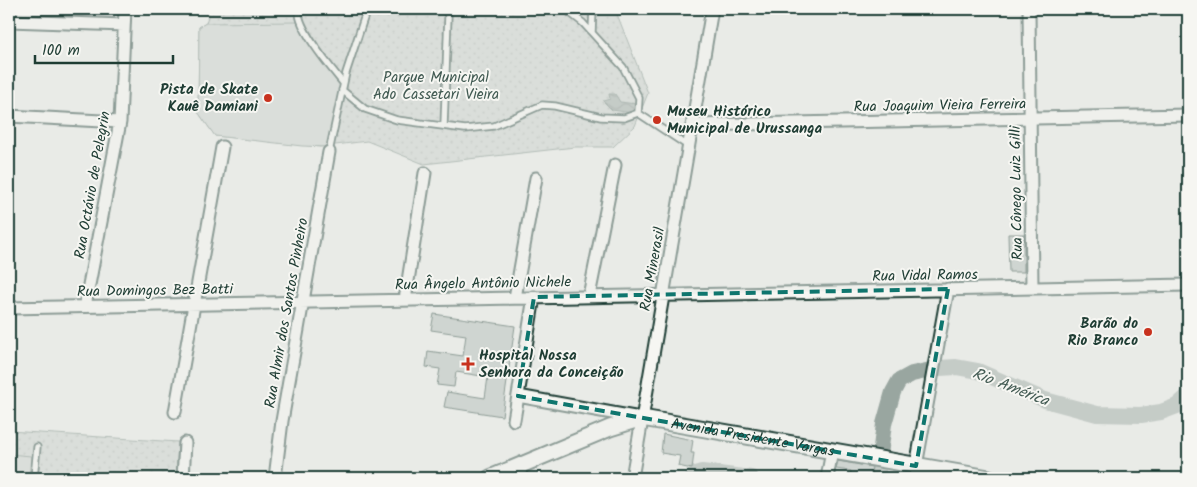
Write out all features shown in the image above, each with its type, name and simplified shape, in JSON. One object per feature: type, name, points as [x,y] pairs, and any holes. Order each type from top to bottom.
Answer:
[{"type":"street","name":"Rua Octávio de Pelegrin","points":[[85,306],[120,122],[125,9]]},
{"type":"street","name":"Rua Minerasil","points":[[632,478],[712,9]]},
{"type":"street","name":"Rua Cônego Luiz Gilli","points":[[1029,9],[1032,288]]},
{"type":"street","points":[[9,21],[124,25]]},
{"type":"street","name":"Rua Joaquim Vieira Ferreira","points":[[692,125],[1188,115]]},
{"type":"street","points":[[9,116],[120,122]]},
{"type":"street","points":[[175,412],[222,147]]},
{"type":"street","name":"Rua Almir dos Santos Pinheiro","points":[[275,478],[282,421],[329,152]]},
{"type":"street","points":[[589,296],[615,165]]},
{"type":"street","points":[[405,300],[425,173]]},
{"type":"street","points":[[515,298],[536,178]]},
{"type":"street","name":"Rua Vidal Ramos","points":[[663,295],[1188,285]]},
{"type":"street","points":[[917,472],[948,289]]},
{"type":"street","name":"Rua Ângelo Antônio Nichele","points":[[303,302],[663,295]]},
{"type":"street","points":[[514,420],[534,297]]},
{"type":"street","name":"Rua Domingos Bez Batti","points":[[9,308],[303,302]]},
{"type":"street","name":"Avenida Presidente Vargas","points":[[518,396],[877,459],[917,472],[988,478]]},
{"type":"street","points":[[490,478],[521,472],[610,428],[642,418]]},
{"type":"street","points":[[183,478],[185,443]]},
{"type":"street","points":[[827,478],[832,451]]},
{"type":"lane","points":[[299,9],[298,16],[302,24],[323,58],[344,83]]},
{"type":"lane","points":[[329,152],[342,90],[366,9]]},
{"type":"lane","points":[[444,125],[448,16],[445,9]]},
{"type":"lane","points":[[565,9],[592,32],[623,67],[639,98],[638,113]]},
{"type":"lane","points":[[592,32],[593,9]]},
{"type":"lane","points":[[342,90],[365,109],[384,116],[397,120],[465,129],[494,126],[542,105],[555,106],[601,117],[624,118],[638,113]]},
{"type":"lane","points":[[638,113],[688,146]]},
{"type":"lane","points":[[34,478],[37,447]]},
{"type":"highlighted area","points":[[948,289],[916,466],[518,396],[534,297]]},
{"type":"green space","name":"Parque Municipal Ado Cassetari Vieira","points":[[210,9],[615,9],[648,93],[635,126],[613,147],[575,147],[424,164],[367,141],[320,147],[215,136],[198,112],[199,27],[206,23]]},
{"type":"green space","name":"Pista de Skate Kauê Damiani","points":[[297,22],[340,84],[328,147],[302,146],[215,136],[198,112],[199,27],[206,23]]},
{"type":"green space","points":[[9,431],[178,442],[176,478],[9,478]]},
{"type":"green space","points":[[9,454],[31,456],[29,478],[9,478]]},
{"type":"water","points":[[609,94],[615,94],[620,102],[636,104],[632,113],[612,110],[603,101],[610,99]]},
{"type":"building","points":[[1008,234],[1024,234],[1024,272],[1009,272]]},
{"type":"building","name":"Hospital Nossa Senhora da Conceição","points":[[434,314],[515,326],[502,416],[444,407],[447,392],[485,398],[488,377],[456,372],[454,387],[437,385],[440,369],[426,367],[428,351],[463,356],[466,335],[431,330]]},
{"type":"building","points":[[663,434],[693,440],[691,453],[694,453],[692,469],[678,466],[680,456],[661,453]]},
{"type":"building","points":[[838,461],[872,467],[870,478],[850,478],[851,471],[836,469]]},
{"type":"waterway","name":"Rio América","points":[[877,478],[884,424],[893,392],[899,381],[912,374],[940,368],[956,367],[978,371],[1045,400],[1097,414],[1141,415],[1161,412],[1177,406],[1188,396]]},
{"type":"waterway","name":"Rio América","points":[[693,478],[695,474],[702,472],[751,478]]},
{"type":"place","name":"Pista de Skate Kauê Damiani","points":[[268,98]]},
{"type":"place","name":"Museu Histórico Municipal de Urussanga","points":[[657,120]]},
{"type":"place","name":"Barão do Rio Branco","points":[[1148,332]]},
{"type":"place","name":"Hospital Nossa Senhora da Conceição","points":[[468,364]]}]
